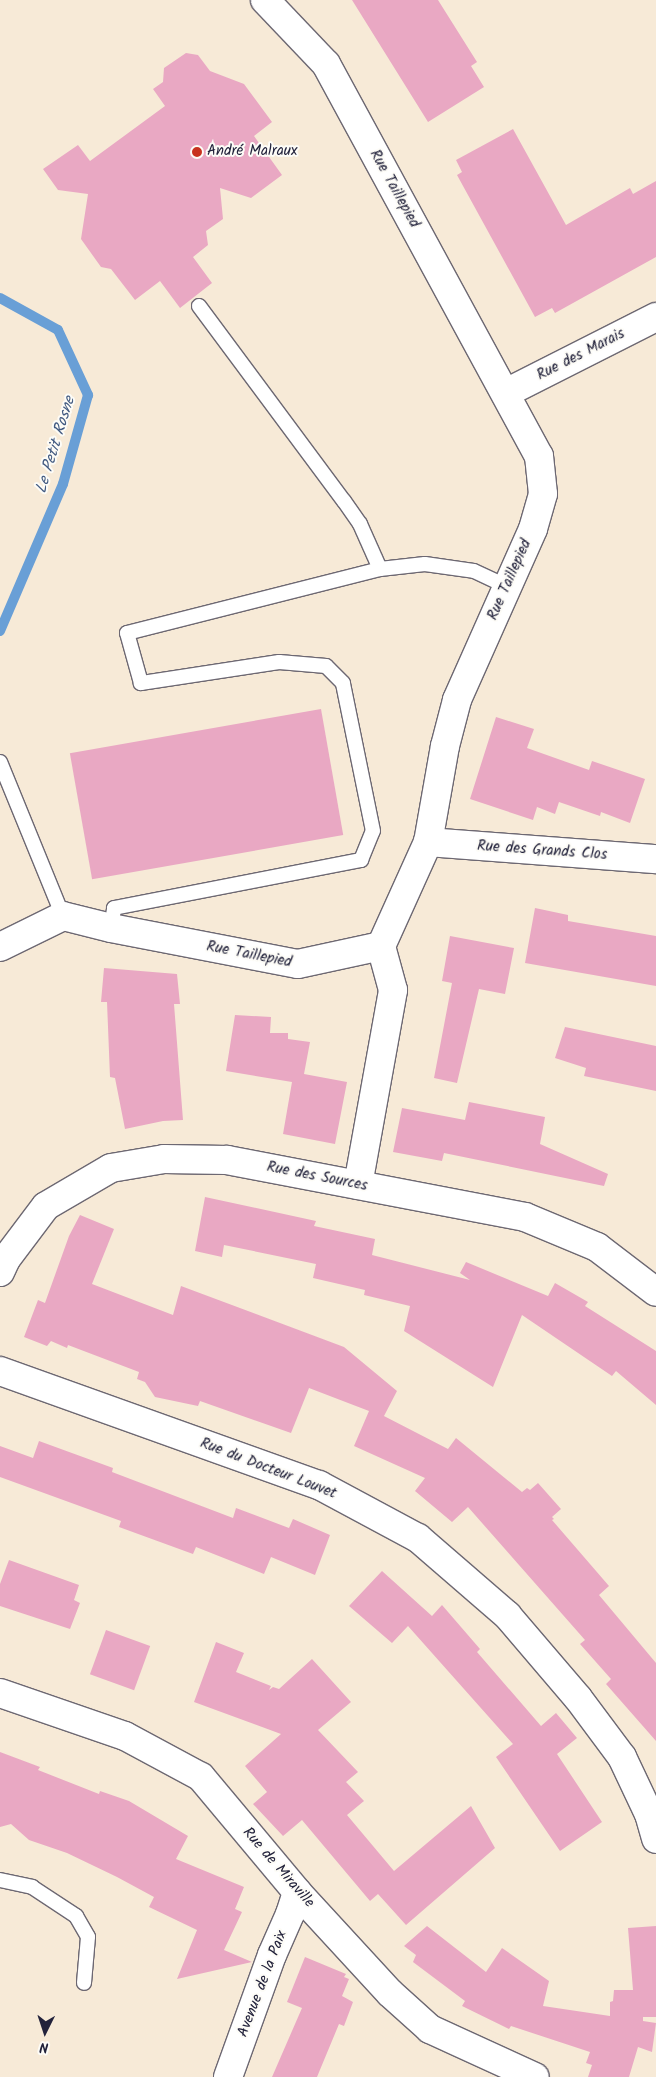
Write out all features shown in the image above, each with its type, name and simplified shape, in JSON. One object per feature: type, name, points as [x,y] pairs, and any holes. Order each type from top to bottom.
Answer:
[{"type":"street","name":"Rue Taillepied","points":[[63,916],[111,928],[298,964],[381,946],[428,842],[445,746],[457,700],[533,529],[543,494],[539,456],[326,64],[265,0]]},
{"type":"street","name":"Rue des Marais","points":[[506,393],[656,317]]},
{"type":"street","name":"Rue des Grands Clos","points":[[428,842],[656,859]]},
{"type":"street","points":[[0,948],[63,916]]},
{"type":"street","points":[[358,1184],[393,990],[381,946]]},
{"type":"street","name":"Rue des Sources","points":[[0,1272],[6,1259],[46,1206],[111,1168],[164,1159],[227,1160],[525,1217],[597,1247],[656,1292]]},
{"type":"street","name":"Rue du Docteur Louvet","points":[[0,1371],[318,1485],[418,1538],[507,1615],[578,1698],[622,1757],[649,1814],[656,1839]]},
{"type":"street","name":"Rue de Miraville","points":[[0,1694],[125,1736],[201,1777],[297,1892],[390,1993],[430,2029],[536,2077]]},
{"type":"street","name":"Avenue de la Paix","points":[[228,2077],[297,1892]]},
{"type":"lane","points":[[199,306],[360,524],[380,569]]},
{"type":"lane","points":[[111,928],[114,908],[362,860],[374,831],[343,682],[326,666],[279,662],[141,683],[127,633],[380,569],[425,564],[474,570],[508,587]]},
{"type":"lane","points":[[0,762],[63,916]]},
{"type":"lane","points":[[0,1880],[32,1887],[76,1916],[88,1937],[84,1983]]},
{"type":"building","points":[[352,0],[438,0],[477,62],[471,66],[484,87],[428,122]]},
{"type":"building","points":[[186,53],[198,55],[210,71],[244,84],[272,122],[254,136],[282,175],[251,198],[220,188],[223,219],[206,231],[208,245],[193,257],[212,283],[180,308],[160,281],[135,300],[111,269],[101,267],[81,239],[88,194],[58,190],[43,169],[78,145],[90,161],[165,106],[153,89],[163,82],[164,68]]},
{"type":"building","points":[[513,129],[566,225],[630,188],[633,194],[656,181],[656,257],[555,313],[552,308],[535,317],[457,175],[462,172],[456,160]]},
{"type":"building","points":[[321,709],[343,835],[92,879],[70,753]]},
{"type":"building","points":[[496,717],[534,729],[527,748],[589,770],[592,761],[645,779],[630,823],[601,812],[600,816],[559,802],[555,814],[537,807],[533,820],[470,799]]},
{"type":"building","points":[[535,908],[568,915],[568,921],[656,936],[656,986],[525,963]]},
{"type":"building","points":[[450,936],[514,948],[505,994],[479,989],[457,1083],[434,1078],[452,983],[442,981]]},
{"type":"building","points":[[104,968],[177,974],[180,1004],[174,1004],[183,1120],[163,1121],[125,1129],[115,1078],[110,1077],[107,1002],[101,1002]]},
{"type":"building","points":[[235,1015],[271,1017],[270,1033],[288,1033],[288,1039],[310,1042],[304,1074],[347,1082],[335,1144],[283,1134],[292,1082],[226,1071]]},
{"type":"building","points":[[565,1027],[656,1046],[656,1091],[584,1076],[586,1068],[555,1058]]},
{"type":"building","points":[[469,1102],[545,1117],[540,1144],[608,1174],[604,1186],[444,1153],[442,1161],[393,1152],[402,1108],[465,1120]]},
{"type":"building","points":[[205,1197],[316,1221],[314,1226],[375,1239],[372,1255],[470,1280],[460,1273],[466,1262],[548,1296],[555,1283],[588,1302],[585,1306],[656,1351],[656,1405],[616,1371],[612,1376],[522,1315],[493,1387],[404,1331],[410,1306],[364,1295],[365,1290],[313,1278],[316,1264],[224,1245],[222,1257],[195,1251]]},
{"type":"building","points":[[80,1215],[114,1229],[92,1284],[173,1315],[181,1286],[344,1347],[397,1391],[384,1416],[382,1415],[448,1449],[456,1438],[522,1492],[527,1488],[530,1490],[538,1483],[561,1509],[552,1517],[554,1519],[552,1520],[609,1586],[599,1595],[656,1663],[656,1741],[606,1684],[611,1679],[580,1644],[585,1640],[468,1507],[452,1522],[415,1491],[425,1478],[354,1446],[369,1411],[309,1388],[291,1433],[200,1401],[198,1406],[155,1397],[145,1382],[137,1379],[139,1372],[68,1345],[67,1348],[51,1341],[47,1346],[24,1337],[38,1300],[45,1303],[69,1236]]},
{"type":"building","points":[[39,1441],[113,1468],[112,1472],[233,1518],[236,1508],[289,1528],[293,1519],[330,1535],[315,1575],[271,1557],[264,1574],[196,1547],[193,1554],[119,1527],[121,1521],[0,1477],[0,1446],[33,1458]]},
{"type":"building","points":[[9,1560],[79,1585],[74,1600],[80,1603],[70,1629],[0,1606],[0,1584]]},
{"type":"building","points":[[382,1571],[432,1616],[442,1605],[480,1649],[477,1652],[541,1726],[556,1713],[577,1738],[557,1754],[602,1822],[560,1851],[496,1757],[513,1744],[408,1626],[392,1643],[349,1606]]},
{"type":"building","points":[[106,1630],[150,1646],[134,1690],[90,1674]]},
{"type":"building","points":[[216,1642],[244,1653],[236,1672],[271,1686],[269,1690],[273,1687],[279,1689],[312,1659],[351,1702],[318,1730],[358,1772],[346,1782],[364,1801],[347,1815],[394,1871],[471,1806],[495,1848],[406,1925],[378,1894],[370,1901],[302,1820],[283,1836],[253,1804],[267,1792],[245,1766],[281,1734],[194,1702]]},
{"type":"building","points":[[0,1752],[40,1767],[38,1770],[99,1794],[100,1791],[129,1801],[188,1836],[176,1859],[244,1887],[235,1909],[242,1912],[224,1950],[252,1962],[177,1979],[197,1930],[149,1907],[154,1897],[117,1877],[67,1853],[29,1840],[11,1824],[0,1827]]},
{"type":"building","points":[[427,1926],[486,1972],[502,1948],[549,1981],[543,2006],[610,2016],[610,2002],[613,2001],[614,1990],[633,1990],[628,1928],[656,1926],[656,2017],[643,2017],[643,2021],[656,2023],[652,2052],[638,2047],[629,2077],[588,2077],[592,2065],[586,2063],[590,2052],[511,2026],[509,2029],[462,2006],[465,2001],[413,1962],[416,1955],[404,1946]]},
{"type":"building","points":[[305,1957],[346,1974],[344,1977],[349,1979],[342,1996],[353,2002],[344,2026],[339,2024],[317,2077],[272,2077],[302,2008],[287,2002]]},
{"type":"waterway","name":"Le Petit Rosne","points":[[0,298],[58,330],[88,395],[63,484],[0,631]]},
{"type":"place","name":"André Malraux","points":[[197,152]]}]
